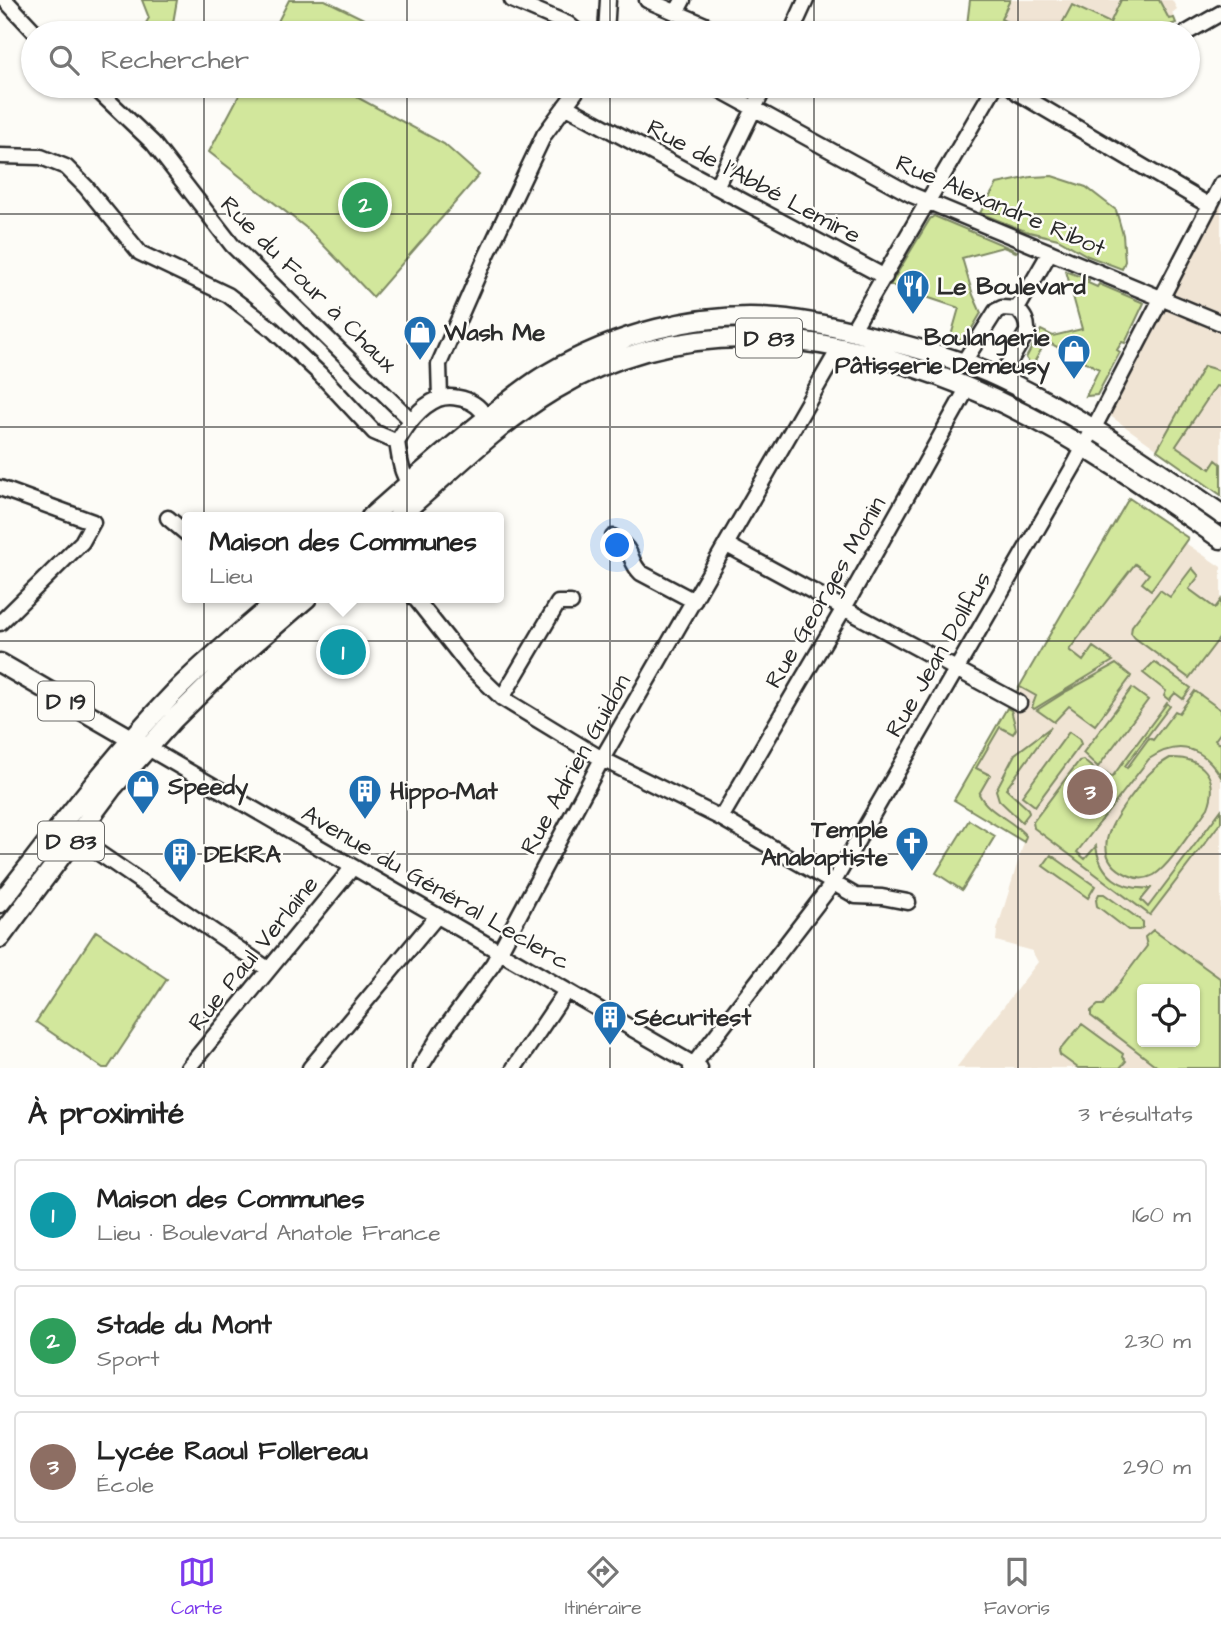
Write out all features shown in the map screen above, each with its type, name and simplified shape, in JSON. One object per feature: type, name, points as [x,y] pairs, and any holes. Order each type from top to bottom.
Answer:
[{"type":"main road","name":"D 83","points":[[376,512],[486,418],[546,374],[598,348],[664,327],[711,319],[776,318],[852,331],[963,363],[1000,378],[1094,429],[1221,514]]},
{"type":"main road","name":"D 83","points":[[404,512],[526,408],[555,389],[638,353],[711,338],[743,337],[808,341],[840,347],[905,366],[967,389],[1045,426],[1083,448],[1221,539]]},
{"type":"main road","name":"D 83","points":[[0,904],[88,789],[132,739],[268,603]]},
{"type":"main road","name":"D 83","points":[[0,938],[112,788],[226,668],[301,603]]},
{"type":"main road","name":"D 19","points":[[0,663],[148,748]]},
{"type":"street","points":[[5,0],[25,21]]},
{"type":"street","points":[[512,0],[561,21]]},
{"type":"street","points":[[607,21],[608,0]]},
{"type":"street","points":[[647,0],[680,7],[699,21]]},
{"type":"street","points":[[796,21],[806,0]]},
{"type":"street","points":[[1200,25],[1221,13]]},
{"type":"street","name":"Rue du Four à Chaux","points":[[106,98],[153,143],[232,245],[411,420]]},
{"type":"street","points":[[440,398],[439,364],[544,135],[571,98]]},
{"type":"street","name":"Rue Alexandre Ribot","points":[[735,98],[927,202],[1221,323]]},
{"type":"street","points":[[716,187],[759,98]]},
{"type":"street","points":[[852,331],[988,98]]},
{"type":"street","points":[[1026,98],[1210,206]]},
{"type":"street","name":"Rue de l'Abbé Lemire","points":[[565,106],[885,276]]},
{"type":"street","points":[[0,156],[41,157],[66,167],[86,187],[140,253],[228,295],[272,329],[320,374],[373,432],[397,442]]},
{"type":"street","name":"Rue Jean Dollfus","points":[[695,1067],[833,883],[1094,429],[1221,184]]},
{"type":"street","points":[[1017,309],[1051,252]]},
{"type":"street","points":[[963,363],[996,311],[1002,308],[1017,309],[1024,316],[1027,332],[1000,378]]},
{"type":"street","name":"Rue Adrien Guidon","points":[[420,1068],[441,1034],[493,964],[602,759],[840,347]]},
{"type":"street","name":"Rue Georges Monin","points":[[720,818],[844,608],[967,389]]},
{"type":"street","points":[[423,495],[408,484],[401,466],[397,442],[411,420],[425,407],[440,398],[461,398],[479,406],[487,425],[467,458]]},
{"type":"street","points":[[0,488],[93,522],[82,542],[0,623]]},
{"type":"street","points":[[168,518],[182,530]]},
{"type":"street","points":[[613,537],[631,552],[636,569],[641,573],[694,601]]},
{"type":"street","points":[[727,545],[1018,704]]},
{"type":"street","points":[[419,603],[468,665],[502,698],[602,759],[720,818],[856,896],[908,902]]},
{"type":"street","points":[[502,698],[558,603],[572,603]]},
{"type":"street","name":"Avenue du Général Leclerc","points":[[148,748],[695,1067]]},
{"type":"street","points":[[74,836],[268,969]]},
{"type":"street","name":"Rue Paul Verlaine","points":[[188,1068],[353,867]]},
{"type":"street","points":[[310,1068],[437,916]]},
{"type":"street","points":[[514,1068],[566,991]]},
{"type":"shaded area","points":[[970,0],[1172,0],[1177,9],[1172,13],[1175,21],[967,21]]},
{"type":"shaded area","points":[[1221,189],[1221,495],[1109,415]]},
{"type":"shaded area","points":[[1126,503],[1221,567],[1221,1068],[956,1068],[1038,962],[1032,951],[996,941],[1024,842],[954,800],[1009,703],[1016,707],[1023,697],[1017,691]]},
{"type":"green space","points":[[142,0],[177,0],[173,21],[147,21],[149,18]]},
{"type":"green space","points":[[289,0],[325,0],[368,21],[278,21]]},
{"type":"green space","points":[[970,0],[1010,0],[1001,19],[1005,21],[967,21]]},
{"type":"green space","points":[[1121,0],[1159,0],[1169,19],[1174,18],[1175,21],[1111,21]]},
{"type":"green space","points":[[1072,5],[1106,21],[1063,21]]},
{"type":"green space","points":[[238,98],[359,98],[444,144],[479,175],[373,297],[309,230],[209,152]]},
{"type":"green space","points":[[1052,176],[1086,187],[1116,210],[1123,235],[1125,261],[1122,269],[1088,256],[1058,239],[1025,231],[980,213],[997,184]]},
{"type":"green space","points":[[934,216],[1017,251],[1003,247],[962,258],[981,313],[964,342],[951,336],[959,308],[890,285]]},
{"type":"green space","points":[[1066,271],[1089,280],[1088,283],[1097,287],[1099,284],[1144,303],[1125,343],[1122,342],[1117,350],[1120,352],[1097,395],[1086,396],[1099,369],[1046,341],[1032,366],[1026,358],[1041,330],[1053,336],[1082,329]]},
{"type":"green space","points":[[1204,366],[1221,371],[1221,387],[1216,386],[1176,446],[1210,469],[1216,460],[1221,464],[1221,495],[1157,450]]},
{"type":"green space","points":[[1129,498],[1188,538],[1151,590],[1142,583],[1149,574],[1135,564],[1069,650],[1083,661],[1093,647],[1113,661],[1034,709],[1032,707],[1036,696],[1020,687],[1017,691]]},
{"type":"green space","points":[[1192,568],[1199,576],[1189,589],[1215,608],[1221,600],[1221,636],[1189,678],[1131,633],[1132,626],[1160,590],[1170,597]]},
{"type":"green space","points":[[1154,662],[1191,688],[1183,699],[1175,693],[1169,700],[1164,696],[1166,691],[1143,673]]},
{"type":"green space","points":[[1116,664],[1131,676],[1095,725],[1069,706],[1054,722],[1037,710],[1067,691]]},
{"type":"green space","points":[[1132,688],[1148,700],[1098,767],[1083,753]]},
{"type":"green space","points":[[1195,691],[1221,710],[1221,732],[1215,740],[1221,745],[1221,777],[1215,767],[1199,753],[1181,748],[1160,753],[1149,759],[1077,852],[1085,859],[1096,846],[1102,865],[1114,879],[1130,887],[1151,888],[1141,900],[1148,907],[1221,810],[1221,822],[1150,915],[1034,828],[1033,822],[1079,761],[1083,760],[1101,775],[1103,772],[1112,777],[1167,703],[1170,706],[1125,766],[1127,768],[1149,738],[1153,740],[1175,711],[1179,713]]},
{"type":"green space","points":[[1007,708],[1011,710],[1016,729],[1013,734],[1000,727],[976,768],[990,775],[979,794],[989,807],[1026,836],[1024,842],[954,800]]},
{"type":"green space","points":[[1051,727],[1006,789],[1028,809],[1029,813],[1022,822],[999,800],[996,790],[1015,754]]},
{"type":"green space","points":[[1069,732],[1079,739],[1081,744],[1035,806],[1022,796]]},
{"type":"green space","points":[[1170,758],[1191,761],[1206,771],[1212,787],[1208,808],[1160,870],[1147,878],[1134,877],[1116,868],[1109,859],[1106,849],[1110,829],[1138,787],[1152,771]]},
{"type":"green space","points":[[969,820],[995,836],[962,890],[936,873]]},
{"type":"green space","points":[[1051,855],[1095,886],[1088,898],[1043,866]]},
{"type":"green space","points":[[1099,894],[1104,894],[1143,922],[1143,927],[1139,930],[1128,930],[1097,906]]},
{"type":"green space","points":[[1153,930],[1221,979],[1221,1068],[1159,1068],[1091,1016],[1091,1011],[1098,1005],[1103,1005],[1147,946],[1145,937]]},
{"type":"green space","points":[[96,931],[167,979],[108,1068],[103,1068],[36,1022]]},
{"type":"green space","points":[[1082,1024],[1123,1054],[1122,1057],[1126,1061],[1120,1068],[1078,1068],[1060,1055],[1059,1051]]},
{"type":"place","name":"Stade du Mont","points":[[365,205]]},
{"type":"place","name":"Le Boulevard","points":[[913,316]]},
{"type":"place","name":"Wash Me","points":[[420,362]]},
{"type":"place","name":"Boulangerie Pâtisserie Demeusy","points":[[1074,381]]},
{"type":"place","name":"Maison des Communes","points":[[343,652]]},
{"type":"place","name":"Lycée Raoul Follereau","points":[[1090,792]]},
{"type":"place","name":"Speedy","points":[[143,816]]},
{"type":"place","name":"Hippo-Mat","points":[[365,821]]},
{"type":"place","name":"Temple Anabaptiste","points":[[912,873]]},
{"type":"place","name":"DEKRA","points":[[180,884]]},
{"type":"place","name":"Sécuritest","points":[[610,1047]]}]
